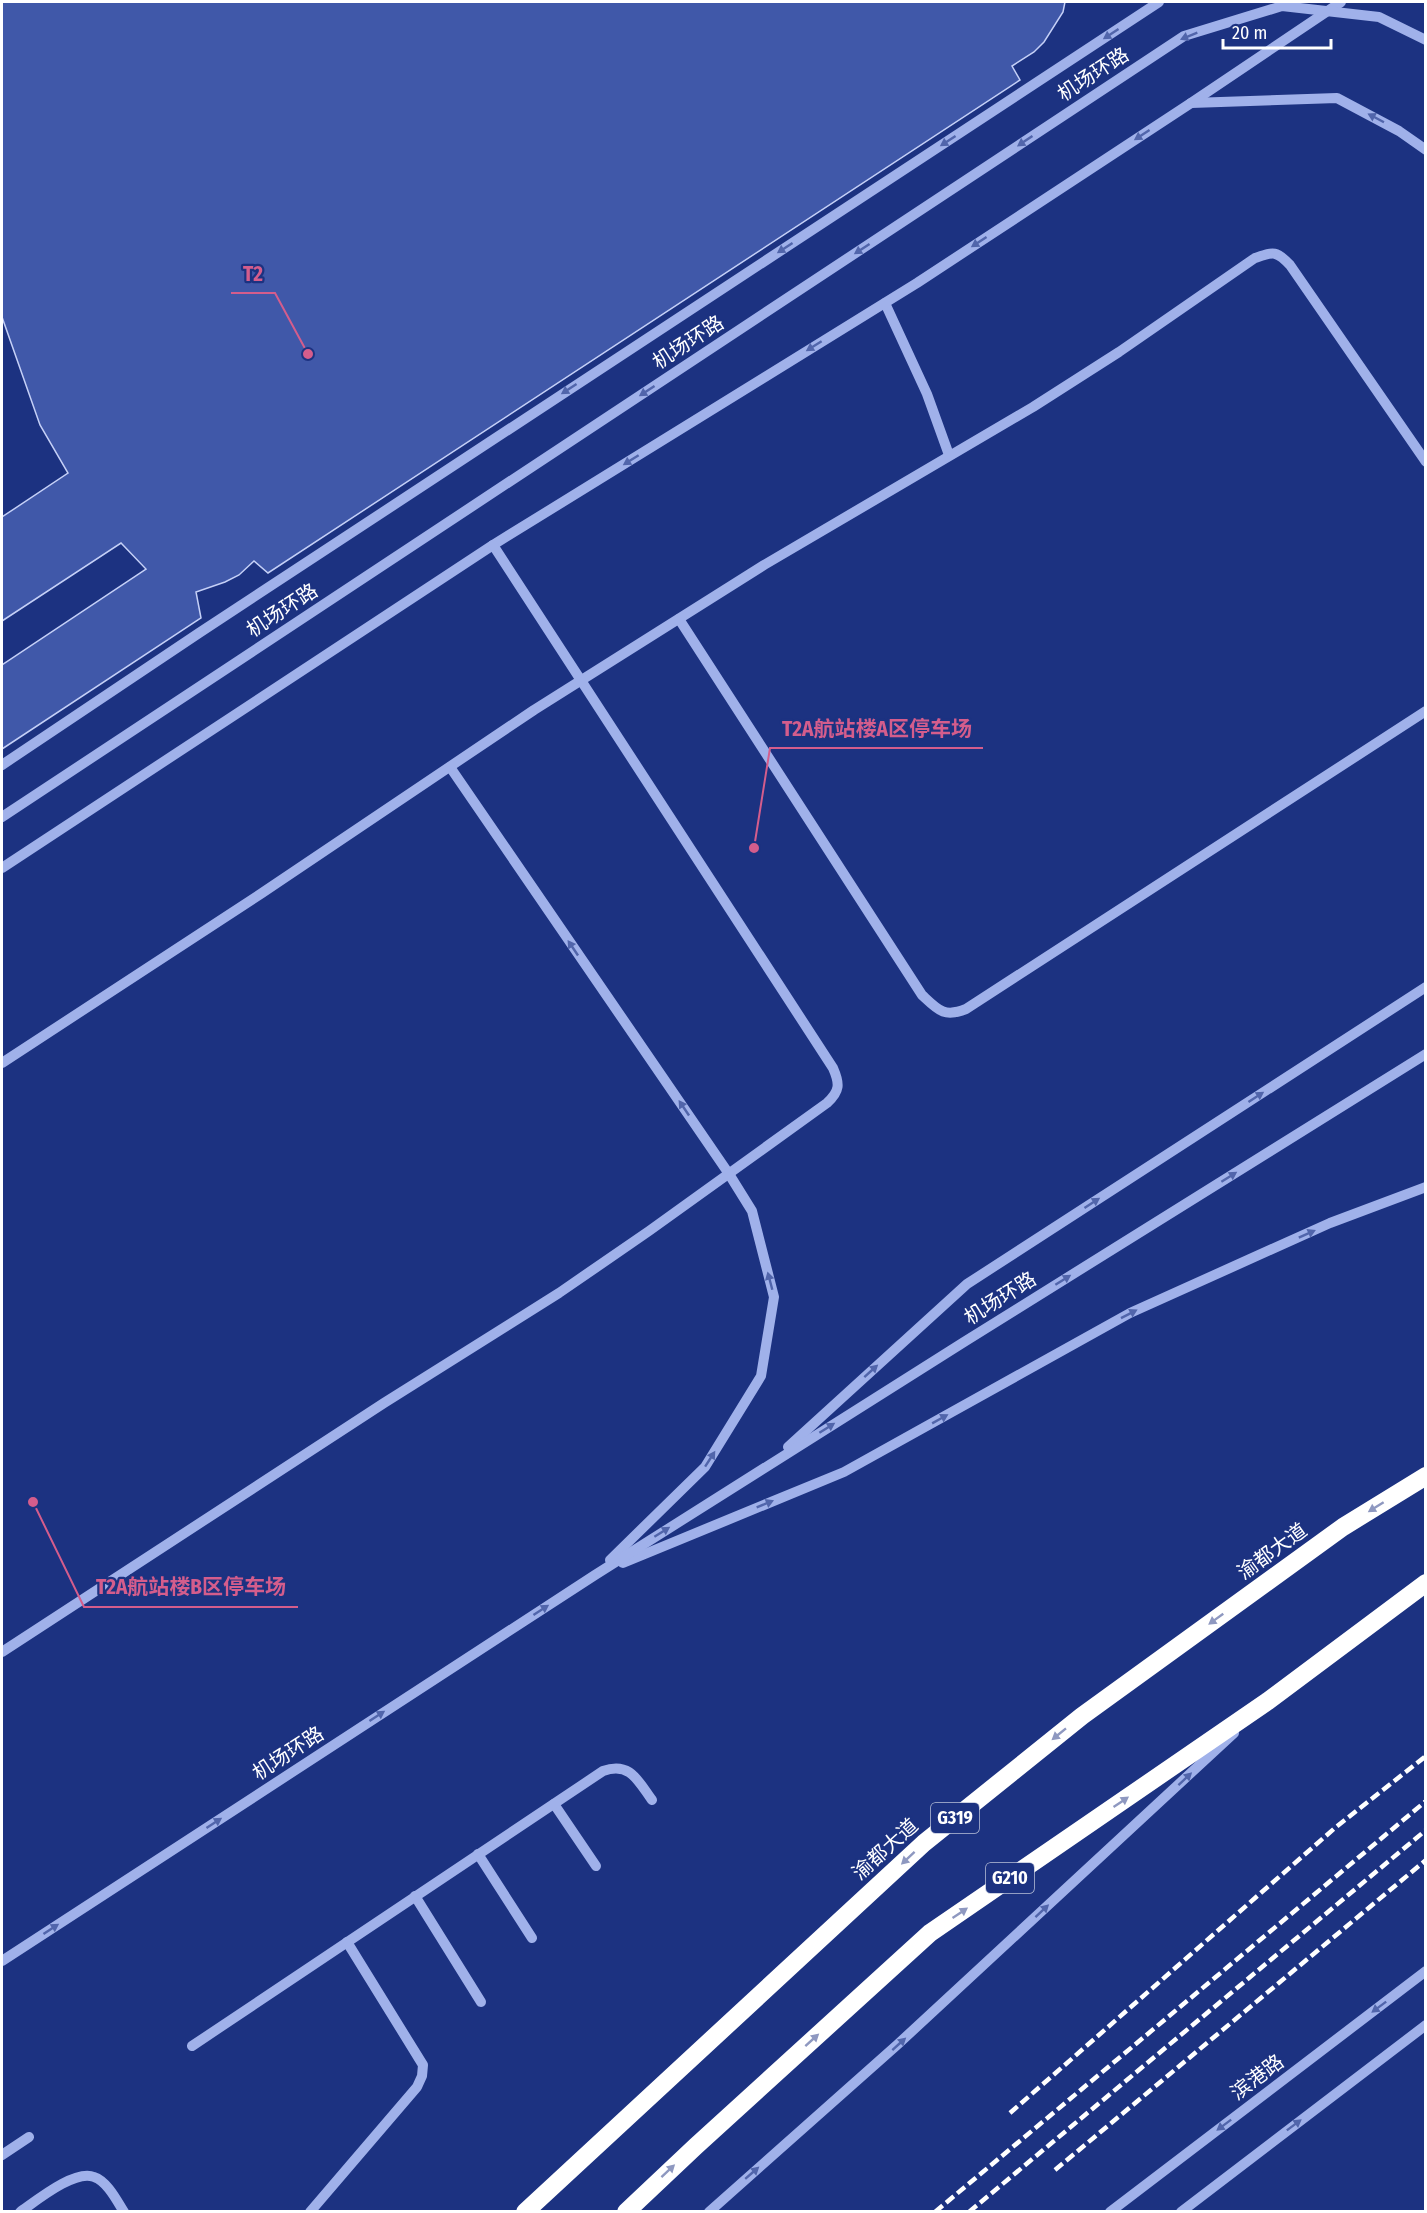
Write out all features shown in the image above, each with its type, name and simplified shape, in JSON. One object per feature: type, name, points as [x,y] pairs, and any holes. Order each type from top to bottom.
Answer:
[{"type":"highway","name":"渝都大道","points":[[525,2211],[924,1843],[1082,1716],[1343,1527],[1425,1476]]},
{"type":"highway","name":"G210","points":[[626,2211],[930,1933],[1268,1701],[1425,1583]]},
{"type":"street","name":"机场环路","points":[[2,765],[199,633],[1160,2]]},
{"type":"street","points":[[2,868],[493,545],[885,303],[1191,104],[1341,2]]},
{"type":"street","name":"机场环路","points":[[2,817],[1184,36],[1281,6],[1379,17],[1425,40]]},
{"type":"street","points":[[1191,104],[1337,98],[1399,130],[1425,150]]},
{"type":"street","points":[[2,1063],[582,681],[764,565],[1033,407],[1119,352],[1255,258],[1272,253],[1281,255],[1299,276],[1425,462]]},
{"type":"street","points":[[885,303],[927,394],[949,455]]},
{"type":"street","points":[[2,1652],[559,1293],[729,1174],[827,1103],[837,1093],[839,1083],[833,1068],[493,545]]},
{"type":"street","points":[[680,619],[922,995],[944,1013],[954,1014],[966,1009],[1425,711]]},
{"type":"street","points":[[450,767],[752,1211],[774,1297],[761,1376],[705,1467],[595,1575]]},
{"type":"street","points":[[765,1467],[967,1284],[1425,987]]},
{"type":"street","name":"机场环路","points":[[2,1961],[595,1575],[1425,1054]]},
{"type":"street","name":"机场环路","points":[[595,1575],[844,1472],[1130,1313],[1330,1223],[1425,1187]]},
{"type":"street","points":[[709,2211],[897,2045],[1268,1701]]},
{"type":"street","points":[[192,2046],[603,1771],[613,1767],[624,1768],[632,1773],[652,1800]]},
{"type":"street","points":[[554,1804],[596,1866]]},
{"type":"street","points":[[478,1854],[532,1938]]},
{"type":"street","points":[[415,1896],[481,2002]]},
{"type":"street","points":[[310,2211],[417,2087],[422,2076],[423,2065],[347,1942]]},
{"type":"street","name":"滨港路","points":[[1110,2211],[1425,1971]]},
{"type":"street","points":[[1181,2211],[1425,2025]]},
{"type":"street","points":[[2,2155],[28,2137]]},
{"type":"street","points":[[20,2211],[77,2176],[94,2176],[106,2187],[124,2211]]},
{"type":"building","points":[[2,2],[1065,2],[1063,12],[1044,42],[1034,52],[1012,66],[1020,80],[268,573],[254,561],[239,575],[196,592],[201,618],[2,749],[2,665],[146,569],[121,543],[2,621],[2,517],[68,473],[40,425],[2,317]]},
{"type":"railway","points":[[1010,2113],[1336,1827],[1426,1756]]},
{"type":"railway","points":[[935,2212],[1426,1801]]},
{"type":"railway","points":[[969,2212],[1426,1830]]},
{"type":"railway","points":[[1055,2170],[1426,1860]]},
{"type":"place","name":"T2","points":[[308,354]]},
{"type":"place","name":"T2A航站楼A区停车场","points":[[754,848]]},
{"type":"place","name":"T2A航站楼B区停车场","points":[[33,1502]]}]
